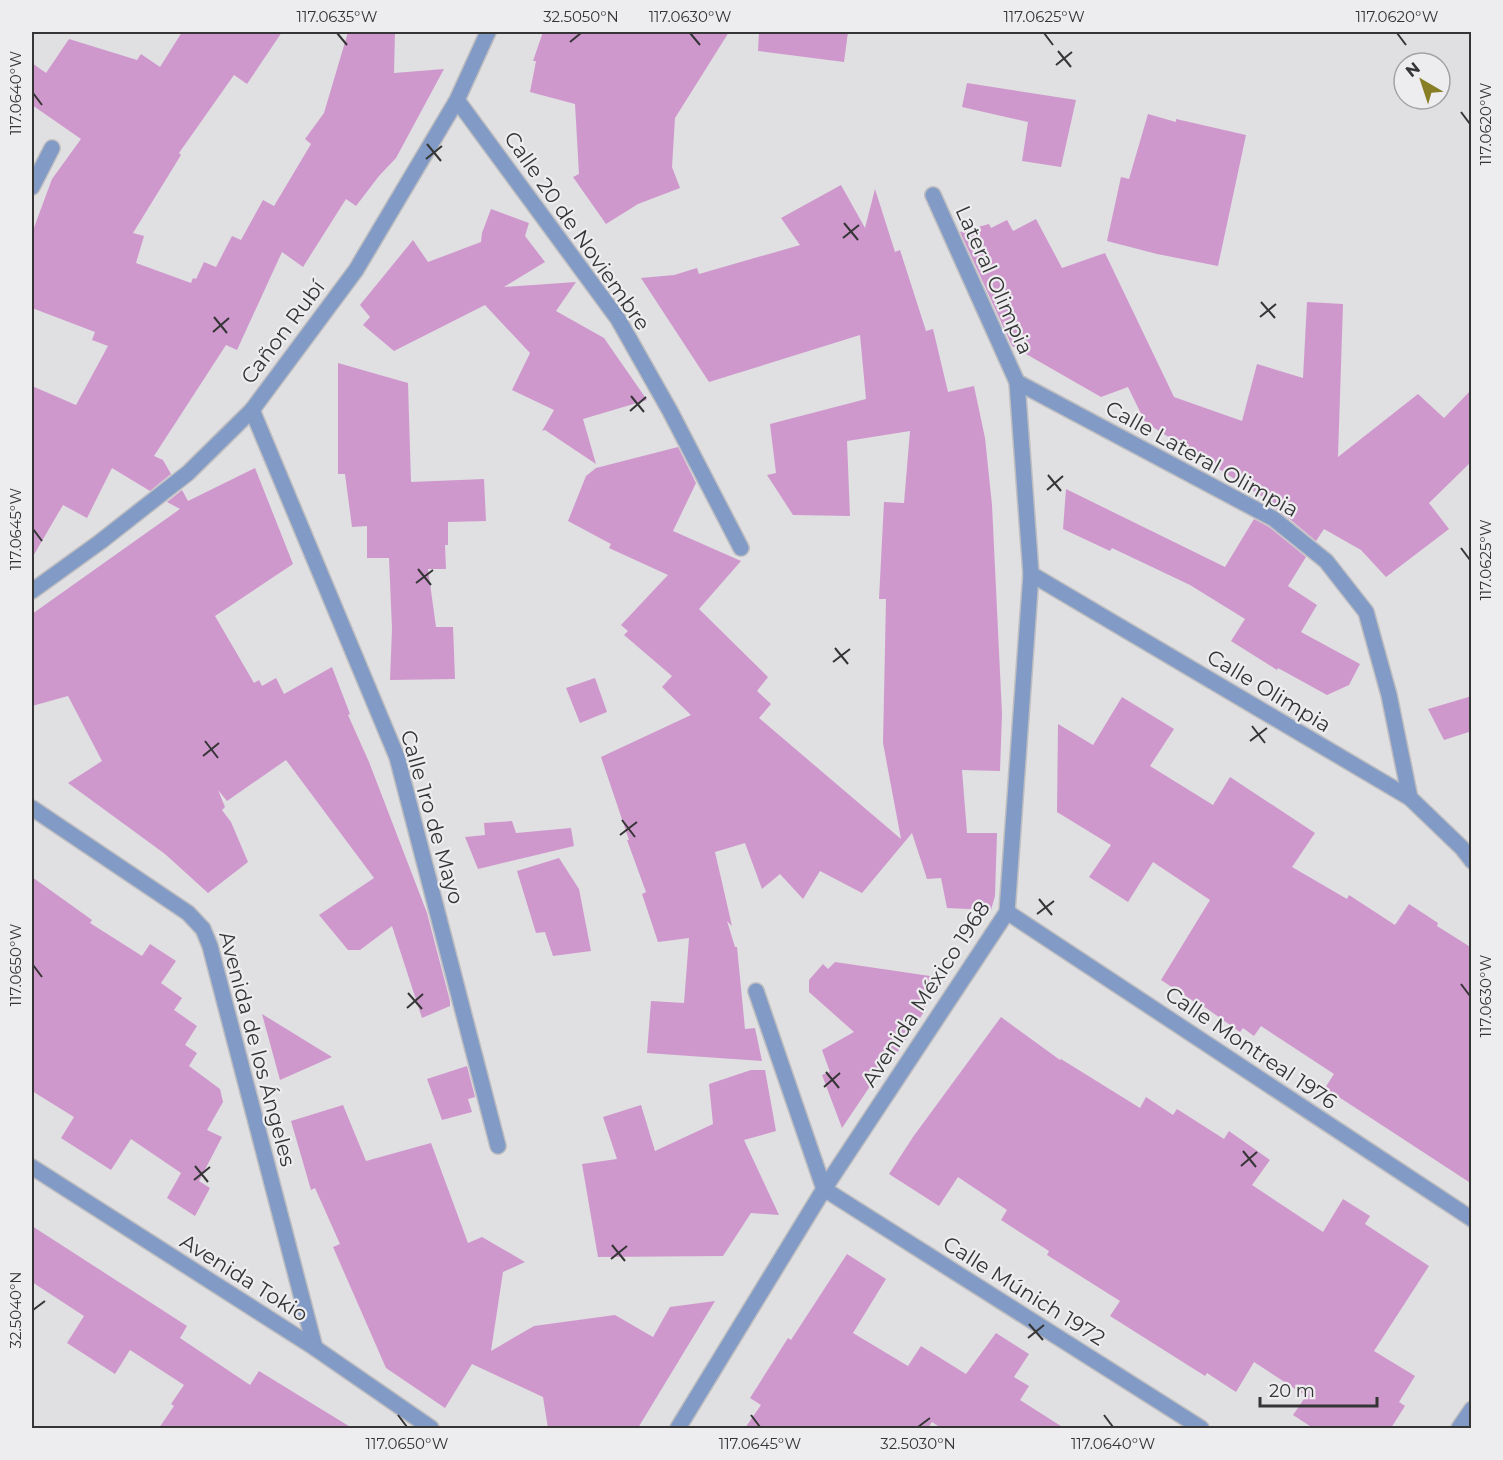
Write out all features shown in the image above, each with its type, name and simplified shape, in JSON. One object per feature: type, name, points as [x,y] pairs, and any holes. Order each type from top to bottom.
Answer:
[{"type":"street","name":"Cañon Rubí","points":[[32,591],[188,473],[252,410],[356,270],[457,100],[488,32]]},
{"type":"street","name":"Calle 20 de Noviembre","points":[[457,100],[618,319],[670,411],[741,548]]},
{"type":"street","points":[[32,187],[52,148]]},
{"type":"street","name":"Lateral Olimpia","points":[[933,195],[1017,382]]},
{"type":"street","name":"Avenida México 1968","points":[[678,1428],[824,1189],[1007,912],[1031,574],[1017,382]]},
{"type":"street","name":"Calle Lateral Olimpia","points":[[1017,382],[1274,519],[1326,561],[1366,612],[1389,695],[1410,798]]},
{"type":"street","name":"Calle 1ro de Mayo","points":[[252,410],[397,757],[498,1146]]},
{"type":"street","name":"Calle Olimpia","points":[[1031,574],[1410,798],[1462,848],[1472,861]]},
{"type":"street","name":"Avenida de los Ángeles","points":[[32,808],[188,913],[203,929],[210,946],[315,1348]]},
{"type":"street","name":"Calle Montreal 1976","points":[[1007,912],[1472,1220]]},
{"type":"street","points":[[756,991],[824,1189]]},
{"type":"street","name":"Avenida Tokio","points":[[32,1167],[315,1348],[431,1428]]},
{"type":"street","name":"Calle Múnich 1972","points":[[824,1189],[1201,1428]]},
{"type":"street","points":[[1459,1428],[1472,1409]]},
{"type":"building","points":[[182,32],[282,32],[247,84],[234,75],[179,153],[181,155],[133,233],[144,236],[136,263],[191,283],[193,278],[196,279],[204,262],[216,267],[232,236],[241,240],[263,200],[274,206],[311,144],[305,139],[324,113],[348,32],[395,32],[394,73],[444,69],[396,158],[356,206],[346,199],[303,267],[282,252],[237,350],[226,345],[154,456],[163,460],[171,474],[150,491],[112,468],[87,518],[63,505],[32,558],[32,386],[76,405],[108,346],[92,340],[95,332],[32,308],[32,233],[52,179],[81,139],[32,105],[32,63],[46,73],[69,39],[137,60],[141,54],[160,67]]},
{"type":"building","points":[[543,32],[729,32],[675,118],[672,167],[680,188],[638,204],[606,224],[573,177],[579,174],[575,104],[530,92],[536,61],[533,61]]},
{"type":"building","points":[[759,32],[848,32],[844,62],[758,51]]},
{"type":"building","points":[[967,83],[1076,100],[1061,167],[1022,161],[1028,122],[962,107]]},
{"type":"building","points":[[1148,114],[1176,122],[1176,119],[1246,135],[1218,266],[1107,241],[1121,177],[1129,179]]},
{"type":"building","points":[[841,185],[865,228],[875,189],[895,252],[900,250],[926,331],[933,329],[948,392],[974,386],[985,438],[992,505],[1002,714],[1000,771],[962,770],[967,833],[997,833],[995,896],[991,910],[947,908],[941,878],[927,879],[912,833],[862,893],[820,871],[803,899],[780,874],[762,889],[745,843],[715,852],[732,926],[727,921],[735,947],[737,947],[745,1029],[755,1028],[762,1061],[647,1053],[651,1001],[684,1003],[689,938],[658,942],[642,894],[646,892],[601,757],[691,715],[662,687],[672,676],[624,635],[628,631],[621,625],[668,575],[609,548],[611,544],[568,521],[586,476],[596,468],[678,447],[696,483],[673,531],[741,561],[699,609],[768,677],[757,691],[771,704],[759,718],[901,839],[883,743],[886,599],[879,599],[884,502],[904,503],[910,431],[847,441],[850,516],[793,515],[767,475],[776,473],[770,424],[866,399],[860,335],[709,382],[641,278],[674,275],[697,268],[699,274],[800,245],[781,218]]},
{"type":"building","points":[[491,209],[529,223],[525,236],[545,262],[504,287],[576,282],[556,311],[604,338],[647,400],[583,419],[596,464],[545,430],[542,431],[554,410],[512,390],[530,353],[485,305],[394,351],[363,325],[370,317],[360,305],[413,240],[428,262],[481,242]]},
{"type":"building","points":[[1036,219],[1062,268],[1105,253],[1174,397],[1242,421],[1257,364],[1303,378],[1307,302],[1343,304],[1338,457],[1418,394],[1444,418],[1472,389],[1472,461],[1429,503],[1449,529],[1386,577],[1361,550],[1324,529],[1316,541],[1280,511],[1264,503],[1266,499],[1145,422],[1128,387],[1101,397],[1012,346],[960,232],[989,224],[991,228],[1007,220],[1013,231]]},
{"type":"building","points":[[338,363],[408,383],[411,482],[484,479],[486,521],[448,522],[448,545],[445,545],[446,569],[428,569],[436,627],[453,627],[455,679],[390,680],[392,629],[389,558],[367,558],[367,526],[352,527],[345,474],[338,474]]},
{"type":"building","points":[[255,468],[293,564],[215,616],[254,683],[259,680],[262,686],[276,678],[284,694],[332,667],[350,714],[348,715],[369,762],[427,913],[450,1001],[450,1006],[422,1018],[392,926],[360,950],[348,950],[319,915],[374,878],[286,760],[227,801],[218,790],[225,807],[222,810],[231,822],[248,862],[208,893],[165,854],[68,783],[102,761],[68,696],[32,706],[32,614],[180,509],[167,502],[182,490],[188,501]]},
{"type":"building","points":[[1066,489],[1225,567],[1254,519],[1269,527],[1306,557],[1288,586],[1317,605],[1301,632],[1360,664],[1349,685],[1327,695],[1278,668],[1277,670],[1231,641],[1245,619],[1190,585],[1112,548],[1110,551],[1063,529]]},
{"type":"building","points":[[595,678],[607,712],[580,723],[566,688]]},
{"type":"building","points":[[1472,696],[1472,731],[1444,740],[1428,709]]},
{"type":"building","points":[[1122,697],[1174,729],[1150,766],[1213,805],[1230,777],[1315,833],[1292,867],[1347,899],[1349,895],[1395,925],[1409,904],[1438,923],[1437,926],[1472,948],[1472,1184],[1325,1088],[1334,1074],[1261,1026],[1254,1036],[1243,1028],[1240,1032],[1161,980],[1210,900],[1153,862],[1128,902],[1089,877],[1111,845],[1057,812],[1058,724],[1093,745]]},
{"type":"building","points":[[512,821],[516,833],[571,828],[574,846],[478,869],[465,837],[485,835],[484,823]]},
{"type":"building","points":[[559,858],[579,889],[591,951],[553,956],[545,932],[536,933],[517,871]]},
{"type":"building","points":[[32,877],[92,920],[90,923],[142,956],[150,944],[176,961],[161,983],[182,998],[174,1010],[197,1026],[185,1045],[197,1053],[189,1066],[220,1089],[223,1102],[207,1130],[222,1137],[199,1181],[210,1188],[195,1216],[167,1198],[181,1173],[131,1139],[111,1170],[61,1138],[74,1117],[32,1091]]},
{"type":"building","points":[[835,962],[930,976],[924,1012],[894,1057],[891,1055],[842,1128],[822,1075],[830,1072],[822,1050],[854,1032],[809,992],[809,980],[823,964],[828,969]]},
{"type":"building","points":[[262,1014],[332,1057],[280,1080]]},
{"type":"building","points":[[1001,1017],[1060,1060],[1140,1108],[1146,1097],[1173,1115],[1177,1109],[1224,1139],[1229,1131],[1270,1160],[1252,1185],[1323,1232],[1343,1199],[1370,1216],[1365,1224],[1429,1266],[1374,1351],[1415,1376],[1399,1402],[1405,1406],[1391,1428],[1313,1428],[1293,1415],[1306,1396],[1254,1362],[1236,1392],[1207,1373],[1205,1376],[1110,1316],[1120,1301],[1047,1255],[1049,1251],[1001,1220],[1007,1210],[958,1177],[939,1206],[889,1174],[913,1137]]},
{"type":"building","points":[[467,1066],[475,1097],[468,1099],[472,1112],[442,1120],[427,1079]]},
{"type":"building","points":[[751,1070],[765,1070],[776,1131],[744,1140],[779,1215],[751,1213],[723,1256],[598,1257],[582,1164],[617,1159],[603,1117],[641,1105],[655,1151],[713,1124],[709,1084]]},
{"type":"building","points":[[343,1105],[366,1161],[431,1143],[468,1243],[482,1237],[525,1262],[503,1272],[491,1351],[534,1326],[615,1315],[653,1337],[670,1307],[715,1301],[638,1428],[548,1428],[543,1397],[472,1364],[445,1408],[386,1368],[333,1247],[340,1244],[315,1188],[311,1190],[291,1121]]},
{"type":"building","points":[[32,1226],[187,1326],[180,1338],[250,1385],[259,1371],[352,1428],[159,1428],[174,1406],[171,1404],[184,1385],[130,1350],[115,1374],[67,1343],[84,1316],[32,1282]]},
{"type":"building","points":[[847,1254],[886,1279],[853,1333],[908,1366],[921,1346],[966,1374],[996,1333],[1029,1354],[1014,1377],[1029,1386],[1020,1400],[1064,1428],[941,1428],[932,1422],[928,1428],[745,1428],[761,1405],[750,1398],[788,1338],[791,1340]]}]
